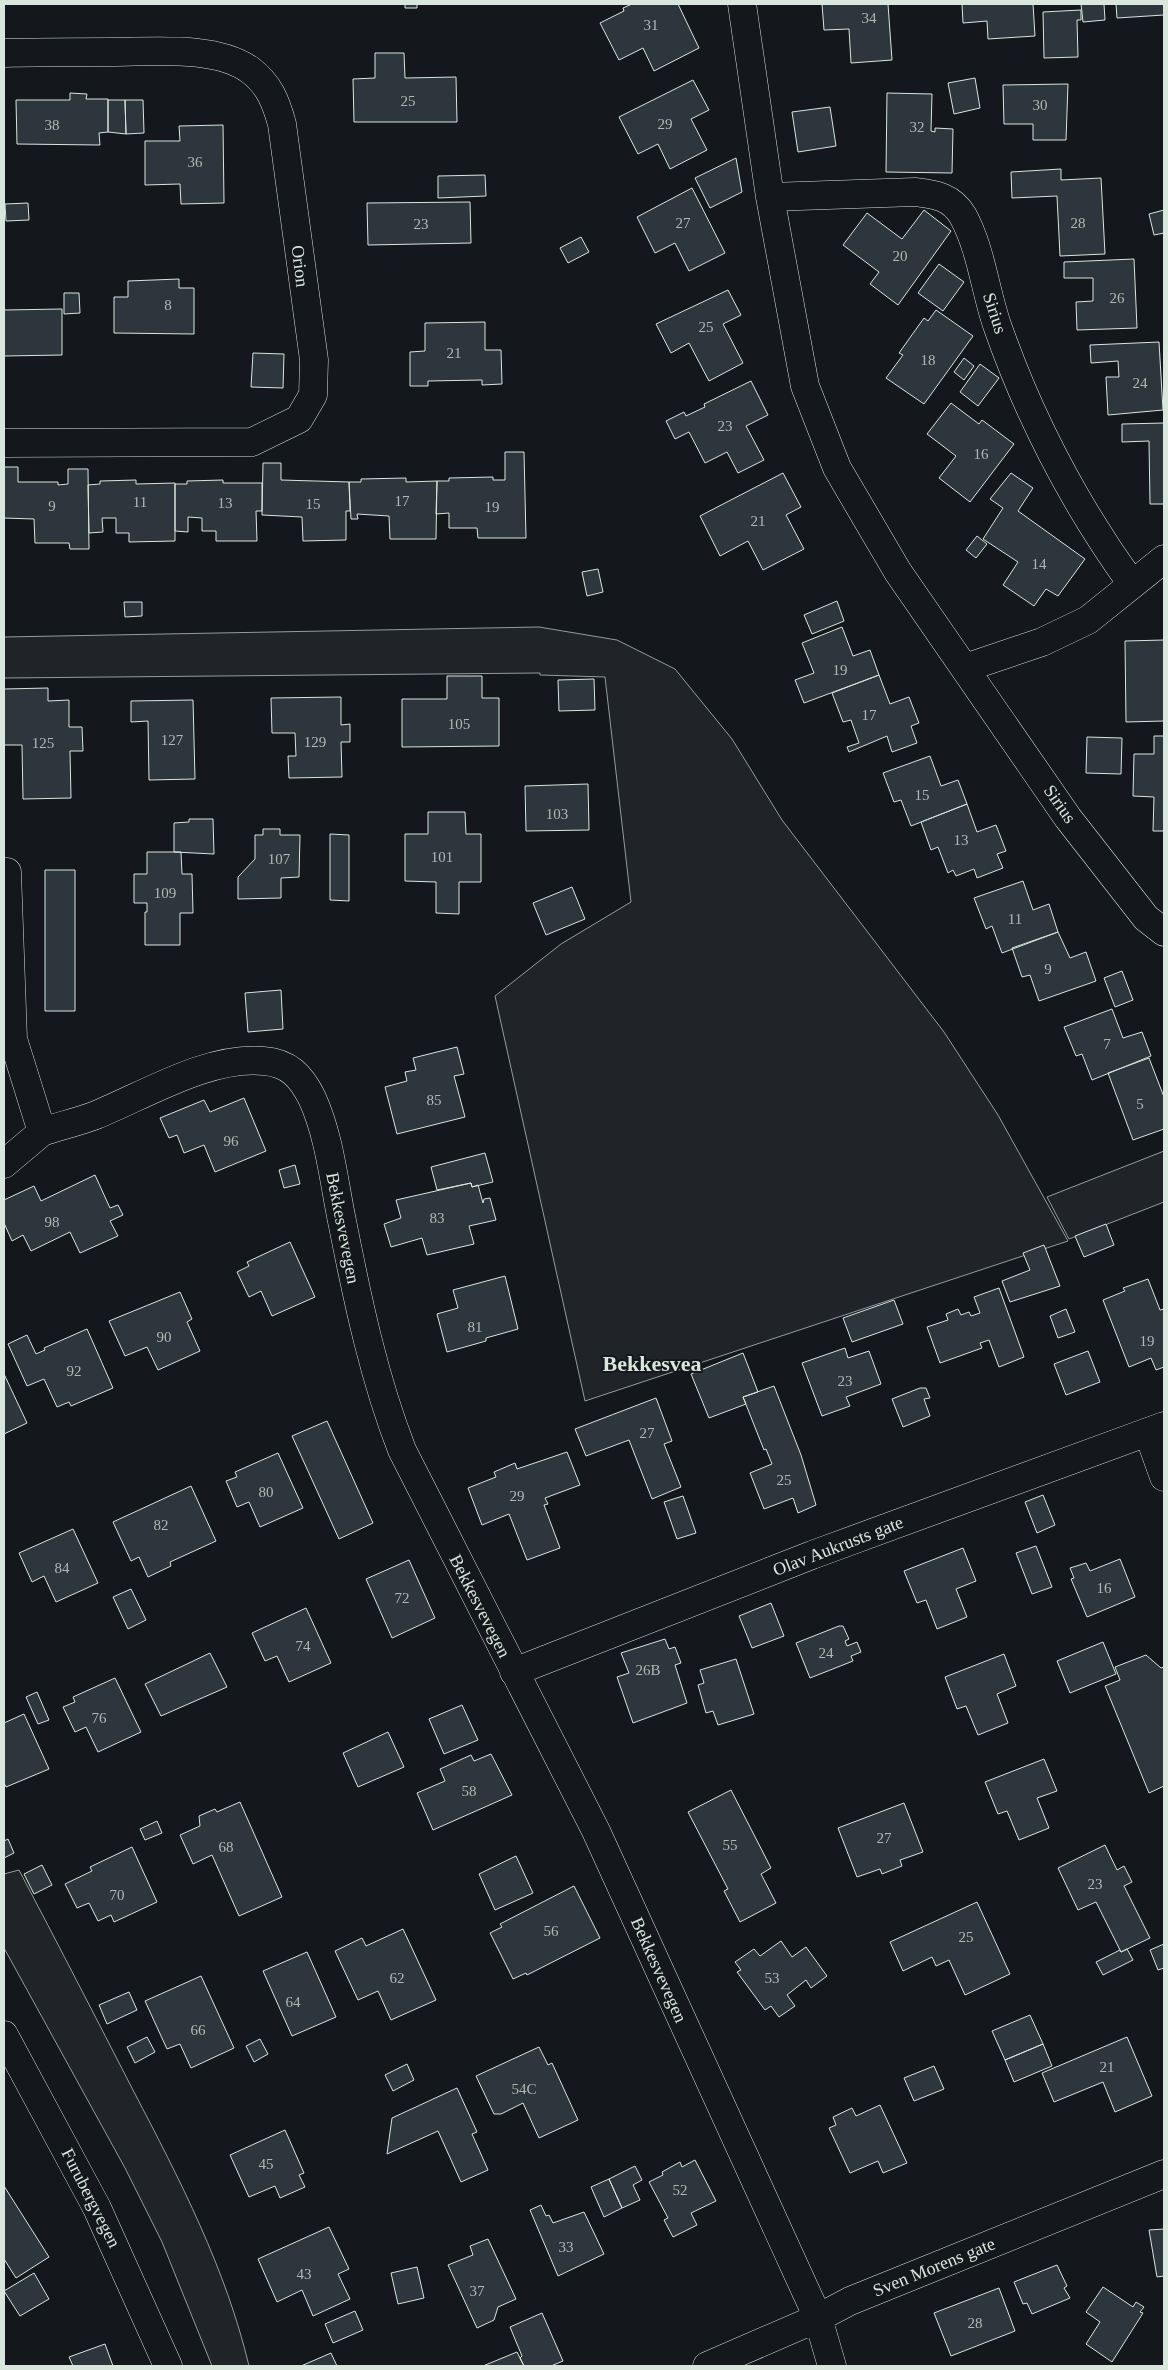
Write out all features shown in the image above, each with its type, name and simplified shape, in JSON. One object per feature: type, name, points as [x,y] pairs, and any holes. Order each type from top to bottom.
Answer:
[{"type":"street","name":"Sirius","points":[[742,4],[770,197],[805,386],[837,468],[898,572],[1068,818],[1146,918],[1164,932]]},
{"type":"street","name":"Orion","points":[[4,53],[172,52],[208,55],[232,60],[249,69],[263,81],[275,100],[282,124],[314,360],[313,395],[298,419],[252,442],[4,443]]},
{"type":"street","name":"Sirius","points":[[770,197],[915,192],[934,193],[947,198],[962,215],[970,233],[997,324],[1030,407],[1104,546],[1132,584]]},
{"type":"street","points":[[965,668],[1042,642],[1088,620],[1164,559]]},
{"type":"street","points":[[4,872],[7,872],[13,1039],[42,1132]]},
{"type":"street","name":"Bekkesvevegen","points":[[4,1164],[42,1132],[94,1116],[202,1070],[242,1061],[264,1061],[289,1067],[312,1098],[323,1127],[359,1306],[389,1418],[402,1450],[596,1831],[818,2318],[832,2366]]},
{"type":"street","points":[[1156,1429],[1164,1478]]},
{"type":"street","name":"Olav Aukrusts gate","points":[[514,1672],[812,1555],[1156,1429]]},
{"type":"street","name":"Furubergvegen","points":[[4,2034],[97,2208],[168,2366]]},
{"type":"street","name":"Sven Morens gate","points":[[707,2366],[818,2318],[850,2301],[1164,2174]]},
{"type":"shaded area","points":[[539,627],[617,640],[675,669],[732,739],[782,820],[944,1032],[998,1115],[1068,1241],[585,1401],[495,996],[561,944],[631,902],[605,677],[540,675],[540,673],[4,678],[4,637]]},
{"type":"shaded area","points":[[1164,1151],[1164,1202],[1069,1239],[1047,1197]]},
{"type":"shaded area","points":[[19,1870],[185,2192],[228,2295],[249,2366],[212,2366],[162,2242],[125,2168],[4,1948],[4,1874]]},
{"type":"building","points":[[405,4],[417,4],[417,8],[405,8]]},
{"type":"building","points":[[632,4],[678,4],[699,48],[654,71],[643,48],[619,60],[600,23],[624,11],[623,8]]},
{"type":"building","points":[[822,4],[888,4],[892,60],[851,63],[849,29],[824,30]]},
{"type":"building","points":[[962,4],[1033,4],[1035,36],[988,39],[987,21],[963,23]]},
{"type":"building","points":[[1081,4],[1104,4],[1105,20],[1083,22]]},
{"type":"building","points":[[1116,4],[1164,4],[1164,15],[1117,18]]},
{"type":"building","points":[[1081,10],[1081,20],[1077,20],[1078,57],[1044,58],[1043,12]]},
{"type":"building","points":[[375,53],[404,53],[405,78],[456,77],[457,122],[354,122],[353,79],[375,78]]},
{"type":"building","points":[[975,78],[980,108],[954,114],[948,83]]},
{"type":"building","points":[[693,80],[709,110],[691,119],[707,150],[670,169],[658,144],[638,154],[619,117]]},
{"type":"building","points":[[1068,84],[1066,140],[1033,140],[1033,124],[1004,124],[1003,85]]},
{"type":"building","points":[[70,93],[87,94],[86,99],[108,99],[108,132],[99,133],[100,145],[17,144],[16,100],[70,100]]},
{"type":"building","points":[[887,93],[932,94],[931,131],[935,132],[935,128],[953,129],[952,173],[886,172]]},
{"type":"building","points":[[108,100],[125,100],[126,134],[108,132]]},
{"type":"building","points":[[125,100],[143,100],[144,133],[126,134]]},
{"type":"building","points":[[830,107],[836,146],[798,152],[792,112]]},
{"type":"building","points":[[223,125],[224,203],[181,204],[180,184],[145,185],[145,141],[180,141],[179,126]]},
{"type":"building","points":[[736,158],[742,192],[710,208],[695,178]]},
{"type":"building","points":[[1061,169],[1061,180],[1101,178],[1105,254],[1060,256],[1057,196],[1012,198],[1011,172]]},
{"type":"building","points":[[485,175],[486,196],[438,198],[438,176]]},
{"type":"building","points":[[692,188],[725,253],[689,271],[675,243],[655,253],[637,217]]},
{"type":"building","points":[[470,202],[471,243],[368,245],[367,203]]},
{"type":"building","points":[[28,203],[29,220],[6,221],[5,204]]},
{"type":"building","points":[[924,210],[951,231],[898,305],[870,284],[879,272],[843,245],[867,213],[902,239]]},
{"type":"building","points":[[1164,210],[1164,233],[1154,235],[1149,214]]},
{"type":"building","points":[[581,237],[589,252],[568,263],[560,248]]},
{"type":"building","points":[[1134,259],[1137,328],[1077,330],[1076,302],[1093,301],[1093,278],[1064,278],[1064,262]]},
{"type":"building","points":[[939,264],[964,282],[943,311],[918,293]]},
{"type":"building","points":[[179,279],[179,288],[194,288],[194,334],[114,333],[114,297],[128,297],[128,281]]},
{"type":"building","points":[[728,290],[741,315],[723,324],[743,363],[709,381],[689,343],[671,353],[656,324]]},
{"type":"building","points":[[64,293],[79,293],[80,313],[64,314]]},
{"type":"building","points":[[62,309],[62,355],[4,356],[4,310]]},
{"type":"building","points":[[936,310],[973,336],[924,404],[886,378],[903,355],[899,353],[924,318],[928,321]]},
{"type":"building","points":[[485,322],[485,350],[501,350],[502,384],[482,385],[482,380],[428,381],[428,386],[410,386],[410,352],[425,351],[425,323]]},
{"type":"building","points":[[1159,342],[1163,410],[1108,415],[1106,377],[1119,377],[1118,361],[1091,363],[1090,345]]},
{"type":"building","points":[[253,353],[284,354],[283,388],[251,387]]},
{"type":"building","points":[[964,358],[974,366],[964,380],[954,372]]},
{"type":"building","points":[[980,364],[999,378],[978,406],[960,392]]},
{"type":"building","points":[[751,381],[768,415],[746,426],[764,460],[738,473],[727,452],[705,463],[689,432],[675,439],[666,421],[684,412],[686,416],[705,407],[704,404]]},
{"type":"building","points":[[951,403],[979,424],[982,420],[1014,444],[970,502],[939,478],[956,456],[927,434]]},
{"type":"building","points":[[1164,423],[1164,504],[1150,504],[1149,441],[1122,442],[1122,424]]},
{"type":"building","points":[[505,452],[524,452],[526,538],[478,538],[477,528],[449,528],[449,513],[436,514],[437,481],[449,481],[449,478],[493,477],[493,480],[505,480]]},
{"type":"building","points":[[263,463],[281,463],[281,480],[349,482],[350,511],[346,511],[346,540],[303,541],[302,517],[262,515]]},
{"type":"building","points":[[4,467],[18,467],[18,482],[58,482],[58,485],[68,484],[68,469],[88,469],[89,549],[70,549],[69,543],[35,543],[34,519],[4,518]]},
{"type":"building","points":[[783,473],[801,507],[786,515],[804,549],[763,570],[748,541],[720,556],[700,516]]},
{"type":"building","points":[[1011,473],[1033,488],[1018,511],[1085,559],[1058,596],[1046,589],[1034,606],[1003,585],[1018,562],[983,539],[1003,508],[990,499]]},
{"type":"building","points":[[406,478],[406,482],[437,481],[436,539],[390,539],[389,516],[357,514],[358,519],[351,519],[349,482],[361,482],[361,479]]},
{"type":"building","points":[[136,480],[136,484],[175,483],[175,541],[129,542],[129,533],[116,533],[116,518],[102,518],[103,532],[89,533],[88,485],[100,484],[100,481]]},
{"type":"building","points":[[223,480],[223,483],[262,483],[262,511],[256,511],[257,541],[216,541],[216,531],[202,531],[202,518],[188,517],[188,532],[175,531],[175,484],[187,484],[187,481]]},
{"type":"building","points":[[977,536],[987,544],[976,558],[966,550]]},
{"type":"building","points":[[598,569],[603,592],[587,596],[582,572]]},
{"type":"building","points":[[837,601],[844,621],[812,634],[804,615]]},
{"type":"building","points":[[124,602],[142,602],[142,616],[125,617]]},
{"type":"building","points":[[842,627],[853,656],[870,650],[879,675],[804,703],[795,680],[814,673],[802,643]]},
{"type":"building","points":[[1164,640],[1164,721],[1126,722],[1125,641]]},
{"type":"building","points":[[879,675],[890,704],[909,697],[919,723],[911,726],[917,743],[892,752],[887,736],[849,752],[847,747],[859,743],[851,720],[843,722],[832,693]]},
{"type":"building","points":[[447,676],[482,676],[482,698],[499,698],[499,746],[402,747],[402,699],[447,699]]},
{"type":"building","points":[[594,679],[595,710],[559,711],[558,680]]},
{"type":"building","points":[[48,688],[48,701],[69,700],[69,727],[82,727],[83,751],[70,751],[71,798],[23,799],[22,745],[4,745],[4,689]]},
{"type":"building","points":[[341,697],[341,725],[350,724],[350,742],[341,742],[342,777],[289,778],[288,756],[296,756],[295,733],[272,733],[271,698]]},
{"type":"building","points":[[193,700],[195,779],[149,780],[148,721],[131,722],[131,701]]},
{"type":"building","points":[[1154,736],[1164,736],[1164,831],[1153,831],[1154,797],[1133,796],[1134,754],[1154,754]]},
{"type":"building","points":[[1087,737],[1122,738],[1121,774],[1086,773]]},
{"type":"building","points":[[930,756],[941,786],[958,780],[967,804],[911,826],[901,800],[894,802],[883,773]]},
{"type":"building","points":[[588,784],[589,830],[526,831],[525,786]]},
{"type":"building","points":[[967,804],[977,832],[996,825],[1006,851],[997,854],[1003,868],[977,878],[974,869],[956,876],[953,870],[948,873],[938,847],[931,850],[921,822]]},
{"type":"building","points":[[428,812],[465,812],[466,834],[481,834],[481,882],[459,882],[459,914],[436,913],[436,882],[405,881],[405,834],[428,834]]},
{"type":"building","points":[[189,819],[213,819],[214,854],[174,852],[174,823],[189,822]]},
{"type":"building","points":[[263,829],[280,829],[280,835],[300,835],[299,877],[281,878],[281,898],[238,899],[238,877],[255,859],[255,835],[263,835]]},
{"type":"building","points":[[330,834],[349,835],[349,901],[330,900]]},
{"type":"building","points":[[147,852],[181,852],[182,874],[192,874],[193,913],[180,913],[180,945],[145,945],[145,912],[147,912],[147,903],[134,903],[134,874],[147,874]]},
{"type":"building","points":[[45,870],[75,870],[75,1011],[45,1011]]},
{"type":"building","points":[[1023,881],[1033,910],[1049,904],[1058,932],[1002,953],[992,926],[986,929],[974,898]]},
{"type":"building","points":[[572,887],[585,919],[546,935],[533,903]]},
{"type":"building","points":[[1058,932],[1070,958],[1086,952],[1096,981],[1039,1001],[1030,975],[1022,977],[1012,948]]},
{"type":"building","points":[[1122,971],[1133,1000],[1115,1007],[1104,978]]},
{"type":"building","points":[[281,990],[283,1029],[248,1032],[245,993]]},
{"type":"building","points":[[1112,1009],[1123,1038],[1142,1032],[1151,1056],[1092,1080],[1082,1054],[1076,1056],[1064,1027]]},
{"type":"building","points":[[457,1047],[464,1074],[454,1076],[465,1117],[397,1134],[385,1087],[407,1081],[405,1072],[416,1070],[413,1058]]},
{"type":"building","points":[[1149,1058],[1164,1097],[1164,1129],[1133,1140],[1108,1073]]},
{"type":"building","points":[[244,1098],[266,1151],[215,1172],[204,1145],[184,1153],[177,1135],[169,1138],[160,1118],[204,1100],[210,1112]]},
{"type":"building","points":[[485,1153],[493,1182],[472,1187],[471,1183],[437,1190],[431,1167]]},
{"type":"building","points":[[295,1165],[300,1184],[284,1188],[279,1170]]},
{"type":"building","points":[[95,1175],[110,1208],[118,1205],[123,1215],[110,1221],[118,1236],[80,1253],[70,1232],[31,1251],[23,1235],[12,1241],[4,1223],[4,1200],[34,1186],[41,1201]]},
{"type":"building","points":[[471,1183],[472,1187],[478,1185],[483,1203],[484,1199],[490,1198],[496,1220],[469,1226],[474,1244],[427,1255],[422,1238],[391,1247],[384,1224],[401,1218],[396,1200]]},
{"type":"building","points":[[1106,1224],[1114,1245],[1084,1257],[1075,1236]]},
{"type":"building","points":[[290,1242],[315,1297],[272,1316],[261,1291],[249,1297],[237,1272],[249,1266],[247,1262]]},
{"type":"building","points":[[1044,1245],[1060,1286],[1010,1302],[1002,1281],[1030,1270],[1023,1253]]},
{"type":"building","points":[[505,1276],[518,1329],[486,1338],[486,1341],[447,1352],[437,1314],[458,1308],[453,1290]]},
{"type":"building","points":[[1148,1279],[1160,1310],[1164,1309],[1164,1367],[1156,1370],[1151,1358],[1129,1367],[1103,1300],[1125,1291],[1123,1288]]},
{"type":"building","points":[[999,1288],[1024,1357],[999,1367],[989,1340],[980,1343],[982,1348],[940,1363],[927,1327],[948,1320],[946,1314],[958,1309],[961,1315],[969,1312],[971,1316],[980,1313],[974,1297]]},
{"type":"building","points":[[180,1292],[192,1319],[187,1322],[200,1351],[158,1370],[147,1347],[125,1356],[109,1321]]},
{"type":"building","points":[[894,1300],[903,1324],[852,1342],[843,1318]]},
{"type":"building","points":[[1066,1309],[1075,1332],[1058,1338],[1050,1316]]},
{"type":"building","points":[[87,1329],[113,1388],[71,1406],[69,1402],[57,1407],[44,1379],[27,1386],[8,1344],[27,1335],[36,1354],[45,1350],[44,1348]]},
{"type":"building","points":[[845,1348],[848,1358],[869,1351],[881,1384],[846,1397],[850,1406],[822,1416],[802,1363]]},
{"type":"building","points":[[1088,1351],[1100,1382],[1066,1395],[1054,1364]]},
{"type":"building","points":[[743,1353],[758,1392],[743,1397],[746,1404],[709,1418],[691,1374]]},
{"type":"building","points":[[4,1374],[27,1423],[4,1434]]},
{"type":"building","points":[[774,1386],[801,1455],[816,1505],[798,1513],[793,1498],[764,1509],[750,1473],[772,1464],[766,1449],[764,1450],[743,1397]]},
{"type":"building","points":[[920,1388],[926,1388],[930,1398],[924,1399],[930,1416],[903,1427],[892,1399]]},
{"type":"building","points":[[656,1398],[672,1441],[664,1444],[681,1487],[652,1499],[629,1440],[586,1456],[575,1429]]},
{"type":"building","points":[[327,1421],[373,1523],[339,1539],[292,1436]]},
{"type":"building","points":[[567,1452],[580,1485],[545,1498],[548,1504],[544,1505],[560,1548],[527,1560],[509,1514],[482,1525],[468,1488],[496,1477],[494,1472],[515,1463],[517,1469]]},
{"type":"building","points":[[278,1453],[303,1508],[260,1527],[249,1502],[237,1507],[226,1481],[237,1477],[235,1472]]},
{"type":"building","points":[[191,1486],[216,1541],[170,1562],[171,1566],[148,1577],[139,1557],[131,1561],[113,1522]]},
{"type":"building","points":[[1043,1495],[1055,1525],[1037,1533],[1025,1502]]},
{"type":"building","points":[[683,1496],[696,1533],[677,1539],[664,1502]]},
{"type":"building","points":[[73,1529],[98,1583],[56,1602],[44,1576],[32,1582],[19,1553]]},
{"type":"building","points":[[1036,1546],[1052,1587],[1032,1594],[1016,1553]]},
{"type":"building","points":[[963,1548],[976,1581],[956,1589],[967,1617],[937,1629],[926,1600],[917,1603],[904,1571]]},
{"type":"building","points":[[1120,1559],[1135,1597],[1087,1617],[1071,1579],[1074,1578],[1070,1568],[1086,1563],[1090,1571]]},
{"type":"building","points":[[409,1560],[435,1618],[392,1638],[366,1579]]},
{"type":"building","points":[[131,1589],[146,1620],[128,1629],[113,1597]]},
{"type":"building","points":[[771,1603],[784,1636],[752,1648],[739,1616]]},
{"type":"building","points":[[306,1608],[331,1663],[289,1682],[277,1656],[265,1661],[252,1633]]},
{"type":"building","points":[[843,1626],[849,1639],[845,1641],[847,1646],[857,1642],[861,1652],[851,1656],[853,1661],[810,1678],[796,1643]]},
{"type":"building","points":[[665,1639],[669,1649],[675,1647],[681,1663],[675,1665],[687,1703],[633,1723],[617,1677],[629,1673],[621,1653]]},
{"type":"building","points":[[1103,1642],[1116,1674],[1070,1693],[1057,1661]]},
{"type":"building","points":[[210,1653],[227,1687],[161,1716],[145,1684]]},
{"type":"building","points":[[1004,1654],[1016,1686],[997,1694],[1008,1723],[978,1735],[966,1706],[957,1709],[945,1677]]},
{"type":"building","points":[[1146,1655],[1161,1668],[1164,1667],[1164,1786],[1149,1793],[1105,1686],[1120,1680],[1115,1667]]},
{"type":"building","points":[[736,1659],[754,1714],[718,1725],[713,1711],[706,1713],[698,1685],[704,1683],[700,1670]]},
{"type":"building","points":[[115,1678],[141,1732],[98,1752],[86,1727],[75,1732],[63,1707],[75,1702],[73,1697]]},
{"type":"building","points":[[37,1692],[49,1720],[38,1724],[26,1697]]},
{"type":"building","points":[[462,1705],[478,1740],[444,1754],[429,1719]]},
{"type":"building","points":[[24,1714],[49,1769],[6,1787],[4,1783],[4,1723]]},
{"type":"building","points":[[388,1732],[404,1767],[358,1787],[343,1753]]},
{"type":"building","points":[[491,1754],[512,1795],[433,1830],[417,1793],[445,1781],[440,1769],[471,1755],[474,1761]]},
{"type":"building","points":[[1044,1759],[1057,1791],[1037,1798],[1049,1828],[1019,1840],[1007,1811],[998,1814],[985,1782]]},
{"type":"building","points":[[731,1790],[771,1868],[761,1874],[776,1903],[740,1922],[724,1891],[728,1889],[688,1812]]},
{"type":"building","points":[[240,1802],[282,1897],[239,1916],[212,1855],[193,1864],[180,1835],[200,1826],[199,1816],[215,1809],[217,1812]]},
{"type":"building","points":[[904,1803],[923,1852],[900,1860],[902,1866],[882,1874],[880,1869],[857,1877],[838,1828]]},
{"type":"building","points":[[157,1821],[162,1833],[145,1840],[140,1829]]},
{"type":"building","points":[[8,1839],[14,1853],[4,1858],[4,1841]]},
{"type":"building","points":[[1105,1845],[1117,1870],[1124,1866],[1132,1882],[1124,1886],[1150,1938],[1121,1952],[1096,1902],[1078,1910],[1058,1868]]},
{"type":"building","points":[[132,1847],[157,1902],[114,1922],[111,1915],[98,1921],[89,1903],[77,1908],[65,1884],[92,1871],[90,1867]]},
{"type":"building","points":[[516,1856],[533,1893],[495,1910],[479,1874]]},
{"type":"building","points":[[42,1865],[52,1885],[34,1894],[24,1874]]},
{"type":"building","points":[[574,1886],[600,1938],[527,1975],[526,1973],[513,1979],[490,1933],[502,1927],[500,1924]]},
{"type":"building","points":[[977,1902],[1010,1974],[965,1995],[949,1960],[936,1966],[932,1957],[903,1971],[890,1942]]},
{"type":"building","points":[[403,1929],[436,2000],[391,2020],[378,1991],[358,2000],[335,1951],[362,1938],[366,1946]]},
{"type":"building","points":[[781,1941],[792,1957],[806,1947],[827,1976],[811,1988],[806,1980],[787,1995],[795,2006],[779,2017],[771,2006],[765,2010],[737,1972],[741,1970],[735,1962],[754,1949],[760,1956]]},
{"type":"building","points":[[1164,1944],[1164,1968],[1158,1970],[1150,1950]]},
{"type":"building","points":[[1127,1949],[1133,1960],[1103,1975],[1096,1962],[1120,1950],[1121,1952]]},
{"type":"building","points":[[307,1952],[336,2017],[292,2036],[263,1971]]},
{"type":"building","points":[[201,1976],[234,2048],[191,2068],[180,2044],[167,2049],[145,2001]]},
{"type":"building","points":[[129,1992],[137,2010],[107,2024],[99,2005]]},
{"type":"building","points":[[1030,2015],[1043,2044],[1005,2060],[992,2031]]},
{"type":"building","points":[[147,2037],[155,2052],[135,2063],[127,2047]]},
{"type":"building","points":[[1127,2037],[1152,2096],[1115,2112],[1103,2082],[1054,2102],[1042,2073]]},
{"type":"building","points":[[260,2039],[268,2054],[254,2062],[246,2046]]},
{"type":"building","points":[[1043,2044],[1052,2066],[1014,2082],[1005,2060]]},
{"type":"building","points":[[539,2047],[548,2065],[552,2063],[578,2120],[539,2138],[523,2103],[501,2114],[494,2114],[476,2076]]},
{"type":"building","points":[[407,2064],[414,2080],[393,2091],[385,2075]]},
{"type":"building","points":[[934,2066],[944,2089],[914,2101],[904,2078]]},
{"type":"building","points":[[457,2088],[477,2132],[472,2134],[488,2170],[461,2182],[438,2131],[387,2154],[392,2118]]},
{"type":"building","points":[[880,2105],[907,2163],[883,2173],[878,2161],[850,2173],[829,2128],[836,2125],[833,2117],[852,2108],[856,2116]]},
{"type":"building","points":[[285,2130],[304,2173],[299,2175],[305,2187],[280,2198],[275,2186],[249,2197],[230,2155]]},
{"type":"building","points":[[695,2160],[716,2201],[691,2213],[697,2225],[673,2237],[664,2220],[668,2218],[649,2182],[663,2175],[662,2172],[680,2162],[682,2167]]},
{"type":"building","points":[[635,2166],[642,2180],[633,2185],[640,2200],[622,2208],[609,2179]]},
{"type":"building","points":[[609,2179],[622,2208],[604,2217],[591,2187]]},
{"type":"building","points":[[4,2186],[49,2257],[16,2278],[4,2259]]},
{"type":"building","points":[[541,2205],[546,2216],[549,2215],[553,2223],[584,2212],[604,2254],[558,2276],[530,2210]]},
{"type":"building","points":[[329,2227],[349,2269],[338,2274],[350,2299],[313,2316],[302,2290],[277,2302],[258,2259]]},
{"type":"building","points":[[1164,2229],[1164,2276],[1157,2277],[1149,2230]]},
{"type":"building","points":[[488,2239],[516,2299],[498,2307],[494,2320],[477,2328],[448,2265],[473,2255],[470,2246]]},
{"type":"building","points":[[1057,2265],[1067,2286],[1064,2288],[1070,2298],[1032,2314],[1027,2303],[1023,2304],[1014,2282]]},
{"type":"building","points":[[417,2267],[424,2298],[398,2304],[391,2273]]},
{"type":"building","points":[[34,2273],[49,2299],[20,2316],[4,2291]]},
{"type":"building","points":[[1103,2287],[1133,2307],[1136,2302],[1144,2307],[1140,2312],[1143,2313],[1112,2362],[1086,2344],[1100,2322],[1086,2312]]},
{"type":"building","points":[[999,2288],[1015,2331],[951,2356],[934,2313]]},
{"type":"building","points":[[355,2311],[363,2330],[333,2343],[325,2324]]},
{"type":"building","points":[[542,2313],[563,2361],[551,2366],[524,2366],[510,2327]]},
{"type":"building","points":[[105,2344],[113,2366],[73,2366],[69,2357]]},
{"type":"building","points":[[517,2352],[524,2366],[483,2366]]},
{"type":"building","points":[[331,2353],[337,2366],[301,2366]]},
{"type":"district","name":"Bekkesvea","points":[[652,1363]]}]
